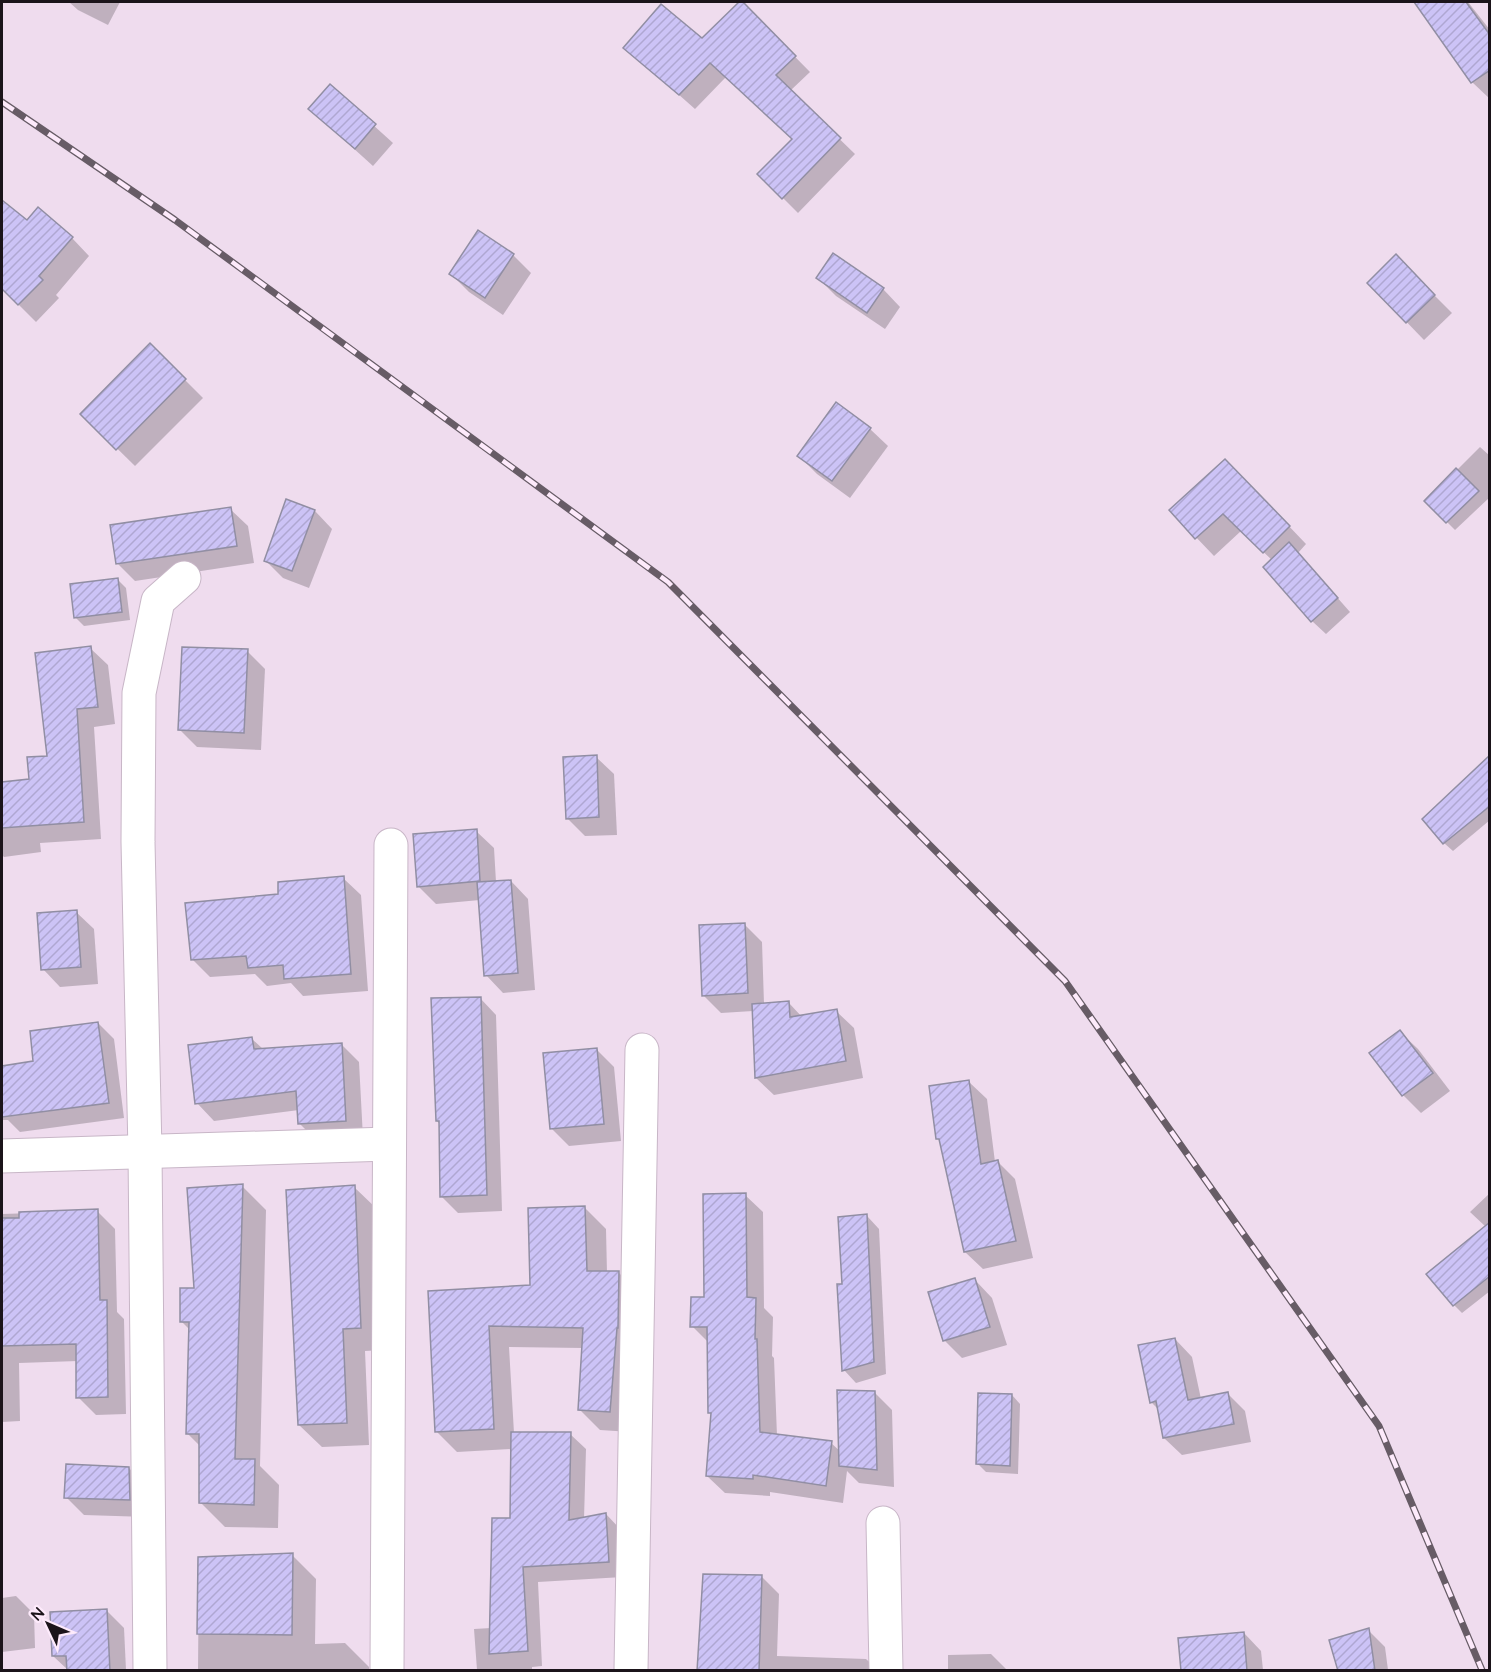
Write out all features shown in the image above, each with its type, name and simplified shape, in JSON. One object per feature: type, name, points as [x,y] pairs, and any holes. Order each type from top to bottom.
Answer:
[{"type":"street","points":[[150,1671],[145,1151],[138,842],[139,693],[158,601],[184,578]]},
{"type":"street","points":[[387,1671],[392,845]]},
{"type":"street","points":[[631,1671],[642,1050]]},
{"type":"street","points":[[2,1156],[389,1143]]},
{"type":"street","points":[[883,1523],[886,1671]]},
{"type":"building","points":[[739,2],[743,2],[796,56],[776,75],[841,138],[782,199],[757,174],[792,139],[710,63],[679,95],[623,48],[661,4],[702,38]]},
{"type":"building","points":[[1414,2],[1466,2],[1490,35],[1490,70],[1471,83]]},
{"type":"building","points":[[330,84],[376,124],[355,149],[308,109]]},
{"type":"building","points":[[2,200],[27,220],[38,207],[73,237],[39,276],[43,280],[18,305],[2,289]]},
{"type":"building","points":[[478,230],[514,254],[485,298],[449,274]]},
{"type":"building","points":[[833,253],[884,288],[867,313],[816,278]]},
{"type":"building","points":[[1396,254],[1435,295],[1406,323],[1367,283]]},
{"type":"building","points":[[150,343],[186,379],[116,450],[80,414]]},
{"type":"building","points":[[836,402],[871,428],[832,481],[797,456]]},
{"type":"building","points":[[1225,459],[1290,526],[1263,553],[1223,514],[1195,539],[1169,510]]},
{"type":"building","points":[[1456,468],[1479,491],[1446,523],[1424,501]]},
{"type":"building","points":[[286,499],[315,510],[292,571],[264,561]]},
{"type":"building","points":[[231,507],[237,546],[116,564],[110,525]]},
{"type":"building","points":[[1289,542],[1338,598],[1311,622],[1263,567]]},
{"type":"building","points":[[118,578],[122,612],[74,618],[70,584]]},
{"type":"building","points":[[91,646],[98,707],[77,709],[84,822],[2,828],[2,782],[29,779],[27,757],[47,756],[35,653]]},
{"type":"building","points":[[182,647],[248,649],[244,733],[178,730]]},
{"type":"building","points":[[597,755],[599,817],[566,819],[563,757]]},
{"type":"building","points":[[1490,755],[1490,806],[1443,844],[1422,819]]},
{"type":"building","points":[[477,829],[480,881],[417,887],[413,834]]},
{"type":"building","points":[[344,876],[351,974],[284,979],[283,965],[248,968],[246,956],[191,960],[185,903],[278,894],[278,882]]},
{"type":"building","points":[[511,880],[518,973],[484,976],[477,882]]},
{"type":"building","points":[[77,910],[81,967],[41,970],[37,913]]},
{"type":"building","points":[[745,923],[748,993],[702,996],[699,925]]},
{"type":"building","points":[[481,997],[487,1195],[440,1197],[439,1121],[436,1121],[431,998]]},
{"type":"building","points":[[789,1001],[790,1017],[837,1009],[846,1061],[755,1078],[752,1004]]},
{"type":"building","points":[[98,1022],[109,1103],[2,1117],[2,1066],[33,1061],[30,1031]]},
{"type":"building","points":[[1400,1030],[1433,1073],[1402,1096],[1369,1053]]},
{"type":"building","points":[[252,1037],[254,1049],[342,1043],[346,1121],[298,1124],[296,1091],[195,1104],[188,1045]]},
{"type":"building","points":[[597,1048],[604,1124],[550,1129],[543,1053]]},
{"type":"building","points":[[969,1080],[981,1164],[998,1160],[1016,1241],[964,1252],[939,1139],[936,1139],[929,1086]]},
{"type":"building","points":[[243,1184],[235,1459],[255,1459],[254,1505],[199,1503],[199,1434],[186,1434],[189,1322],[180,1322],[180,1288],[194,1288],[187,1188]]},
{"type":"building","points":[[355,1185],[361,1328],[343,1329],[347,1423],[298,1425],[286,1190]]},
{"type":"building","points":[[746,1193],[747,1297],[756,1298],[755,1339],[757,1339],[760,1432],[832,1441],[826,1486],[753,1475],[753,1479],[706,1476],[711,1413],[708,1413],[707,1327],[690,1327],[691,1297],[704,1297],[703,1194]]},
{"type":"building","points":[[585,1206],[587,1271],[619,1271],[618,1328],[610,1412],[578,1410],[583,1328],[489,1326],[494,1429],[435,1432],[428,1291],[530,1285],[528,1208]]},
{"type":"building","points":[[98,1209],[100,1300],[107,1300],[108,1397],[76,1398],[76,1344],[2,1346],[2,1218],[19,1218],[19,1212]]},
{"type":"building","points":[[867,1214],[874,1362],[842,1371],[837,1284],[842,1284],[838,1217]]},
{"type":"building","points":[[1490,1222],[1490,1276],[1453,1306],[1426,1274]]},
{"type":"building","points":[[975,1278],[990,1327],[943,1341],[928,1292]]},
{"type":"building","points":[[1175,1338],[1188,1400],[1228,1392],[1234,1424],[1163,1438],[1156,1401],[1150,1403],[1138,1345]]},
{"type":"building","points":[[837,1390],[875,1391],[877,1470],[839,1466]]},
{"type":"building","points":[[978,1393],[1012,1394],[1010,1466],[976,1464]]},
{"type":"building","points":[[511,1432],[571,1432],[569,1520],[606,1513],[609,1562],[523,1567],[528,1651],[489,1654],[492,1518],[510,1518]]},
{"type":"building","points":[[66,1464],[129,1467],[130,1500],[64,1498]]},
{"type":"building","points":[[293,1553],[292,1635],[197,1634],[198,1557]]},
{"type":"building","points":[[703,1574],[762,1575],[759,1671],[697,1671]]},
{"type":"building","points":[[107,1609],[110,1671],[67,1671],[66,1656],[52,1656],[50,1612]]},
{"type":"building","points":[[1369,1628],[1375,1671],[1338,1671],[1329,1640]]},
{"type":"building","points":[[1244,1632],[1247,1671],[1181,1671],[1178,1638]]},
{"type":"railway","points":[[2,102],[175,220],[668,582],[1065,981],[1379,1426],[1482,1670]]}]
